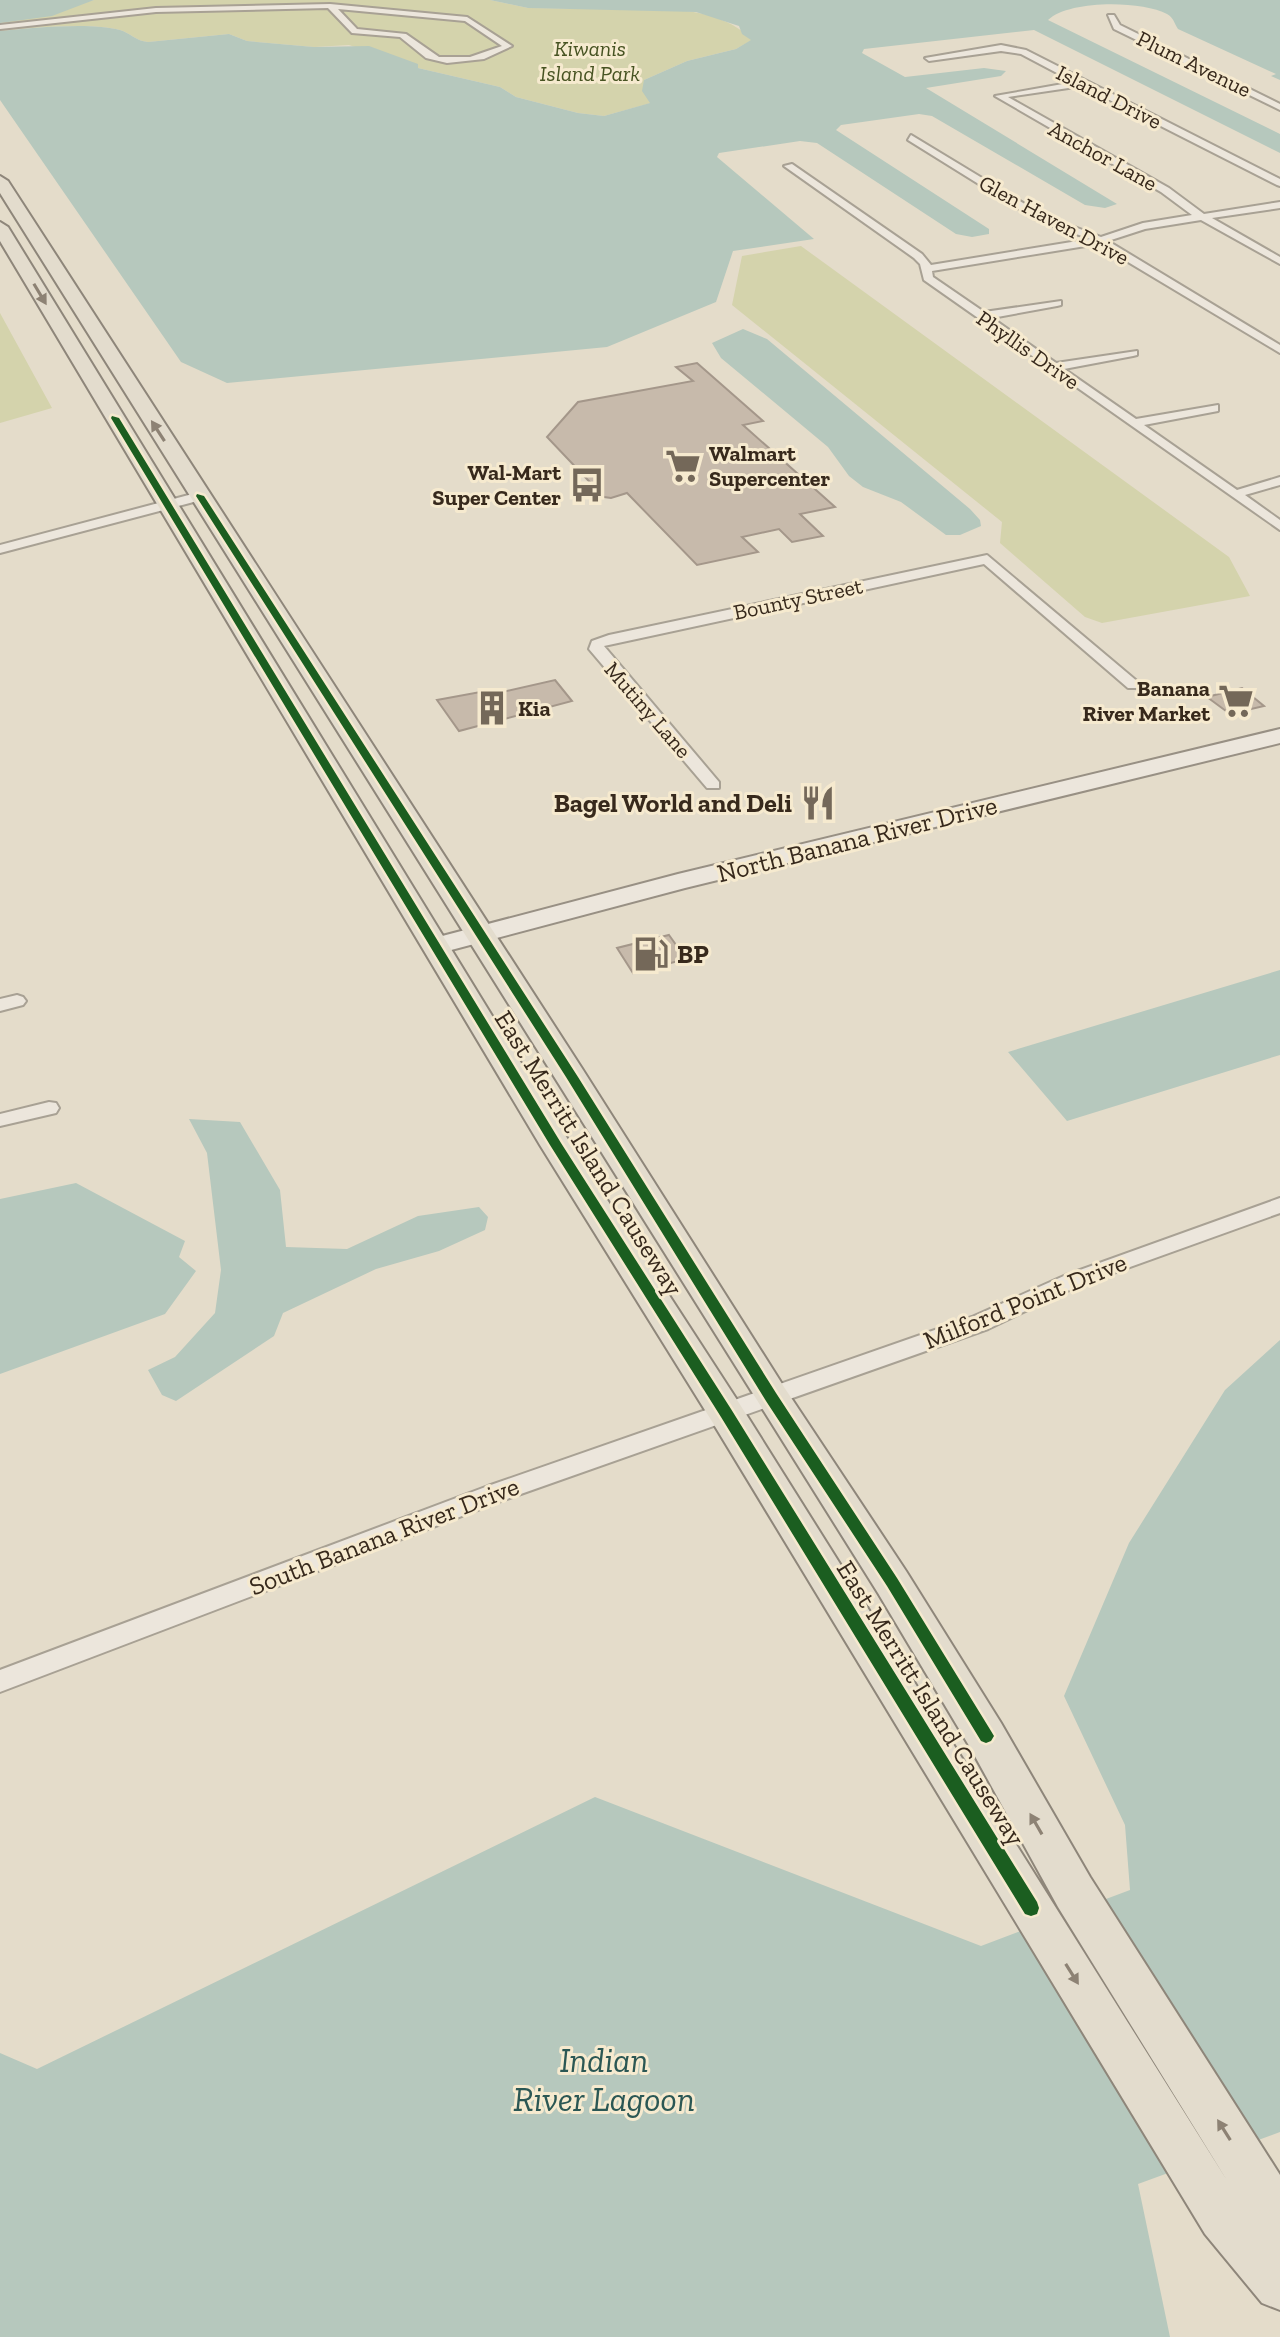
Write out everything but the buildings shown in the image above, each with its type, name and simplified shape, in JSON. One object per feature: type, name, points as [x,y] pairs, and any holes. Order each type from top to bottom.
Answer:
[{"type":"main road","name":"East Merritt Island Causeway","points":[[0,181],[931,1645],[1074,1892],[1273,2212]]},
{"type":"main road","name":"East Merritt Island Causeway","points":[[0,227],[556,1145],[726,1413],[1222,2217],[1280,2285]]},
{"type":"street","points":[[0,27],[156,10],[330,6],[467,19],[508,46],[490,54],[438,58],[430,56],[402,34],[355,31],[330,6]]},
{"type":"street","name":"Plum Avenue","points":[[1111,17],[1117,27],[1277,104]]},
{"type":"street","name":"Island Drive","points":[[929,58],[1012,49],[1280,183]]},
{"type":"street","name":"Anchor Lane","points":[[1083,83],[999,96],[1165,190],[1203,217],[1280,261]]},
{"type":"street","name":"Glen Haven Drive","points":[[911,138],[1039,217],[1089,234],[1280,350]]},
{"type":"street","name":"Phyllis Drive","points":[[789,166],[918,256],[927,269],[928,278],[1280,526]]},
{"type":"street","points":[[927,269],[1099,241],[1143,226],[1280,205]]},
{"type":"street","points":[[981,316],[1057,303]]},
{"type":"street","points":[[1053,367],[1133,353]]},
{"type":"street","points":[[1134,423],[1214,408]]},
{"type":"street","points":[[1236,494],[1280,481]]},
{"type":"street","points":[[0,549],[200,496]]},
{"type":"street","name":"Bounty Street","points":[[609,639],[987,559],[1133,685]]},
{"type":"street","name":"Mutiny Lane","points":[[609,639],[597,644],[596,649],[713,785]]},
{"type":"street","name":"North Banana River Drive","points":[[436,946],[747,865],[1280,736]]},
{"type":"street","points":[[0,1120],[49,1108]]},
{"type":"street","name":"Milford Point Drive","points":[[771,1397],[980,1323],[1073,1280],[1280,1205]]},
{"type":"street","name":"South Banana River Drive","points":[[0,1681],[496,1493],[771,1397]]},
{"type":"green space","name":"Kiwanis Island Park","points":[[94,0],[490,0],[528,8],[677,10],[718,18],[752,40],[736,49],[687,61],[644,80],[651,103],[604,116],[578,113],[516,97],[500,87],[418,68],[349,45],[314,47],[247,41],[229,34],[148,42],[120,30],[93,26],[0,31],[0,23]]},
{"type":"green space","points":[[801,246],[1229,557],[1250,596],[1102,623],[1085,617],[1000,543],[1002,522],[732,305],[742,256]]},
{"type":"green space","points":[[0,313],[52,408],[0,423]]},
{"type":"water","points":[[0,0],[94,0],[52,16],[0,23]]},
{"type":"water","points":[[490,0],[1280,0],[1280,80],[1271,76],[1276,74],[1178,29],[1173,19],[1155,9],[1105,4],[1071,9],[1048,20],[1280,134],[1280,153],[1034,30],[864,49],[862,53],[905,77],[984,68],[1006,71],[1001,76],[926,88],[1117,204],[1105,208],[1085,205],[932,116],[919,114],[841,125],[836,130],[989,229],[989,234],[972,237],[956,234],[817,143],[800,141],[719,153],[717,157],[814,239],[733,251],[716,302],[607,347],[227,383],[181,362],[0,100],[0,31],[28,28],[108,28],[148,42],[229,34],[247,41],[314,47],[369,46],[418,64],[418,68],[500,87],[516,97],[578,113],[604,116],[650,103],[642,91],[644,80],[687,61],[736,49],[751,40],[742,34],[739,26],[696,12],[528,8]]},
{"type":"water","points":[[743,329],[767,339],[970,509],[980,520],[981,526],[960,535],[946,535],[901,502],[863,487],[849,476],[828,447],[721,358],[712,343]]},
{"type":"water","points":[[1280,970],[1280,1055],[1067,1121],[1008,1052]]},
{"type":"water","points":[[189,1119],[240,1122],[280,1190],[286,1247],[347,1249],[418,1216],[479,1207],[488,1217],[485,1230],[439,1251],[376,1269],[283,1313],[274,1336],[176,1401],[162,1395],[148,1370],[175,1357],[215,1313],[221,1270],[207,1153]]},
{"type":"water","points":[[76,1183],[185,1241],[179,1257],[196,1271],[165,1314],[0,1374],[0,1199]]},
{"type":"water","name":"Indian River Lagoon","points":[[1280,1340],[1280,2132],[1138,2184],[1170,2337],[0,2337],[0,2053],[37,2069],[595,1797],[981,1946],[1130,1890],[1125,1825],[1064,1696],[1129,1543],[1225,1390]]},
{"type":"cycle path","points":[[115,418],[556,1145],[726,1413],[1031,1908]]},
{"type":"cycle path","points":[[200,496],[572,1077],[986,1736]]},
{"type":"place","name":"Walmart Supercenter","points":[[683,466]]},
{"type":"place","name":"Wal-Mart Super Center","points":[[587,485]]},
{"type":"place","name":"Banana River Market","points":[[1236,701]]},
{"type":"place","name":"Kia","points":[[492,708]]},
{"type":"place","name":"Bagel World and Deli","points":[[818,803]]},
{"type":"place","name":"BP","points":[[651,954]]}]
